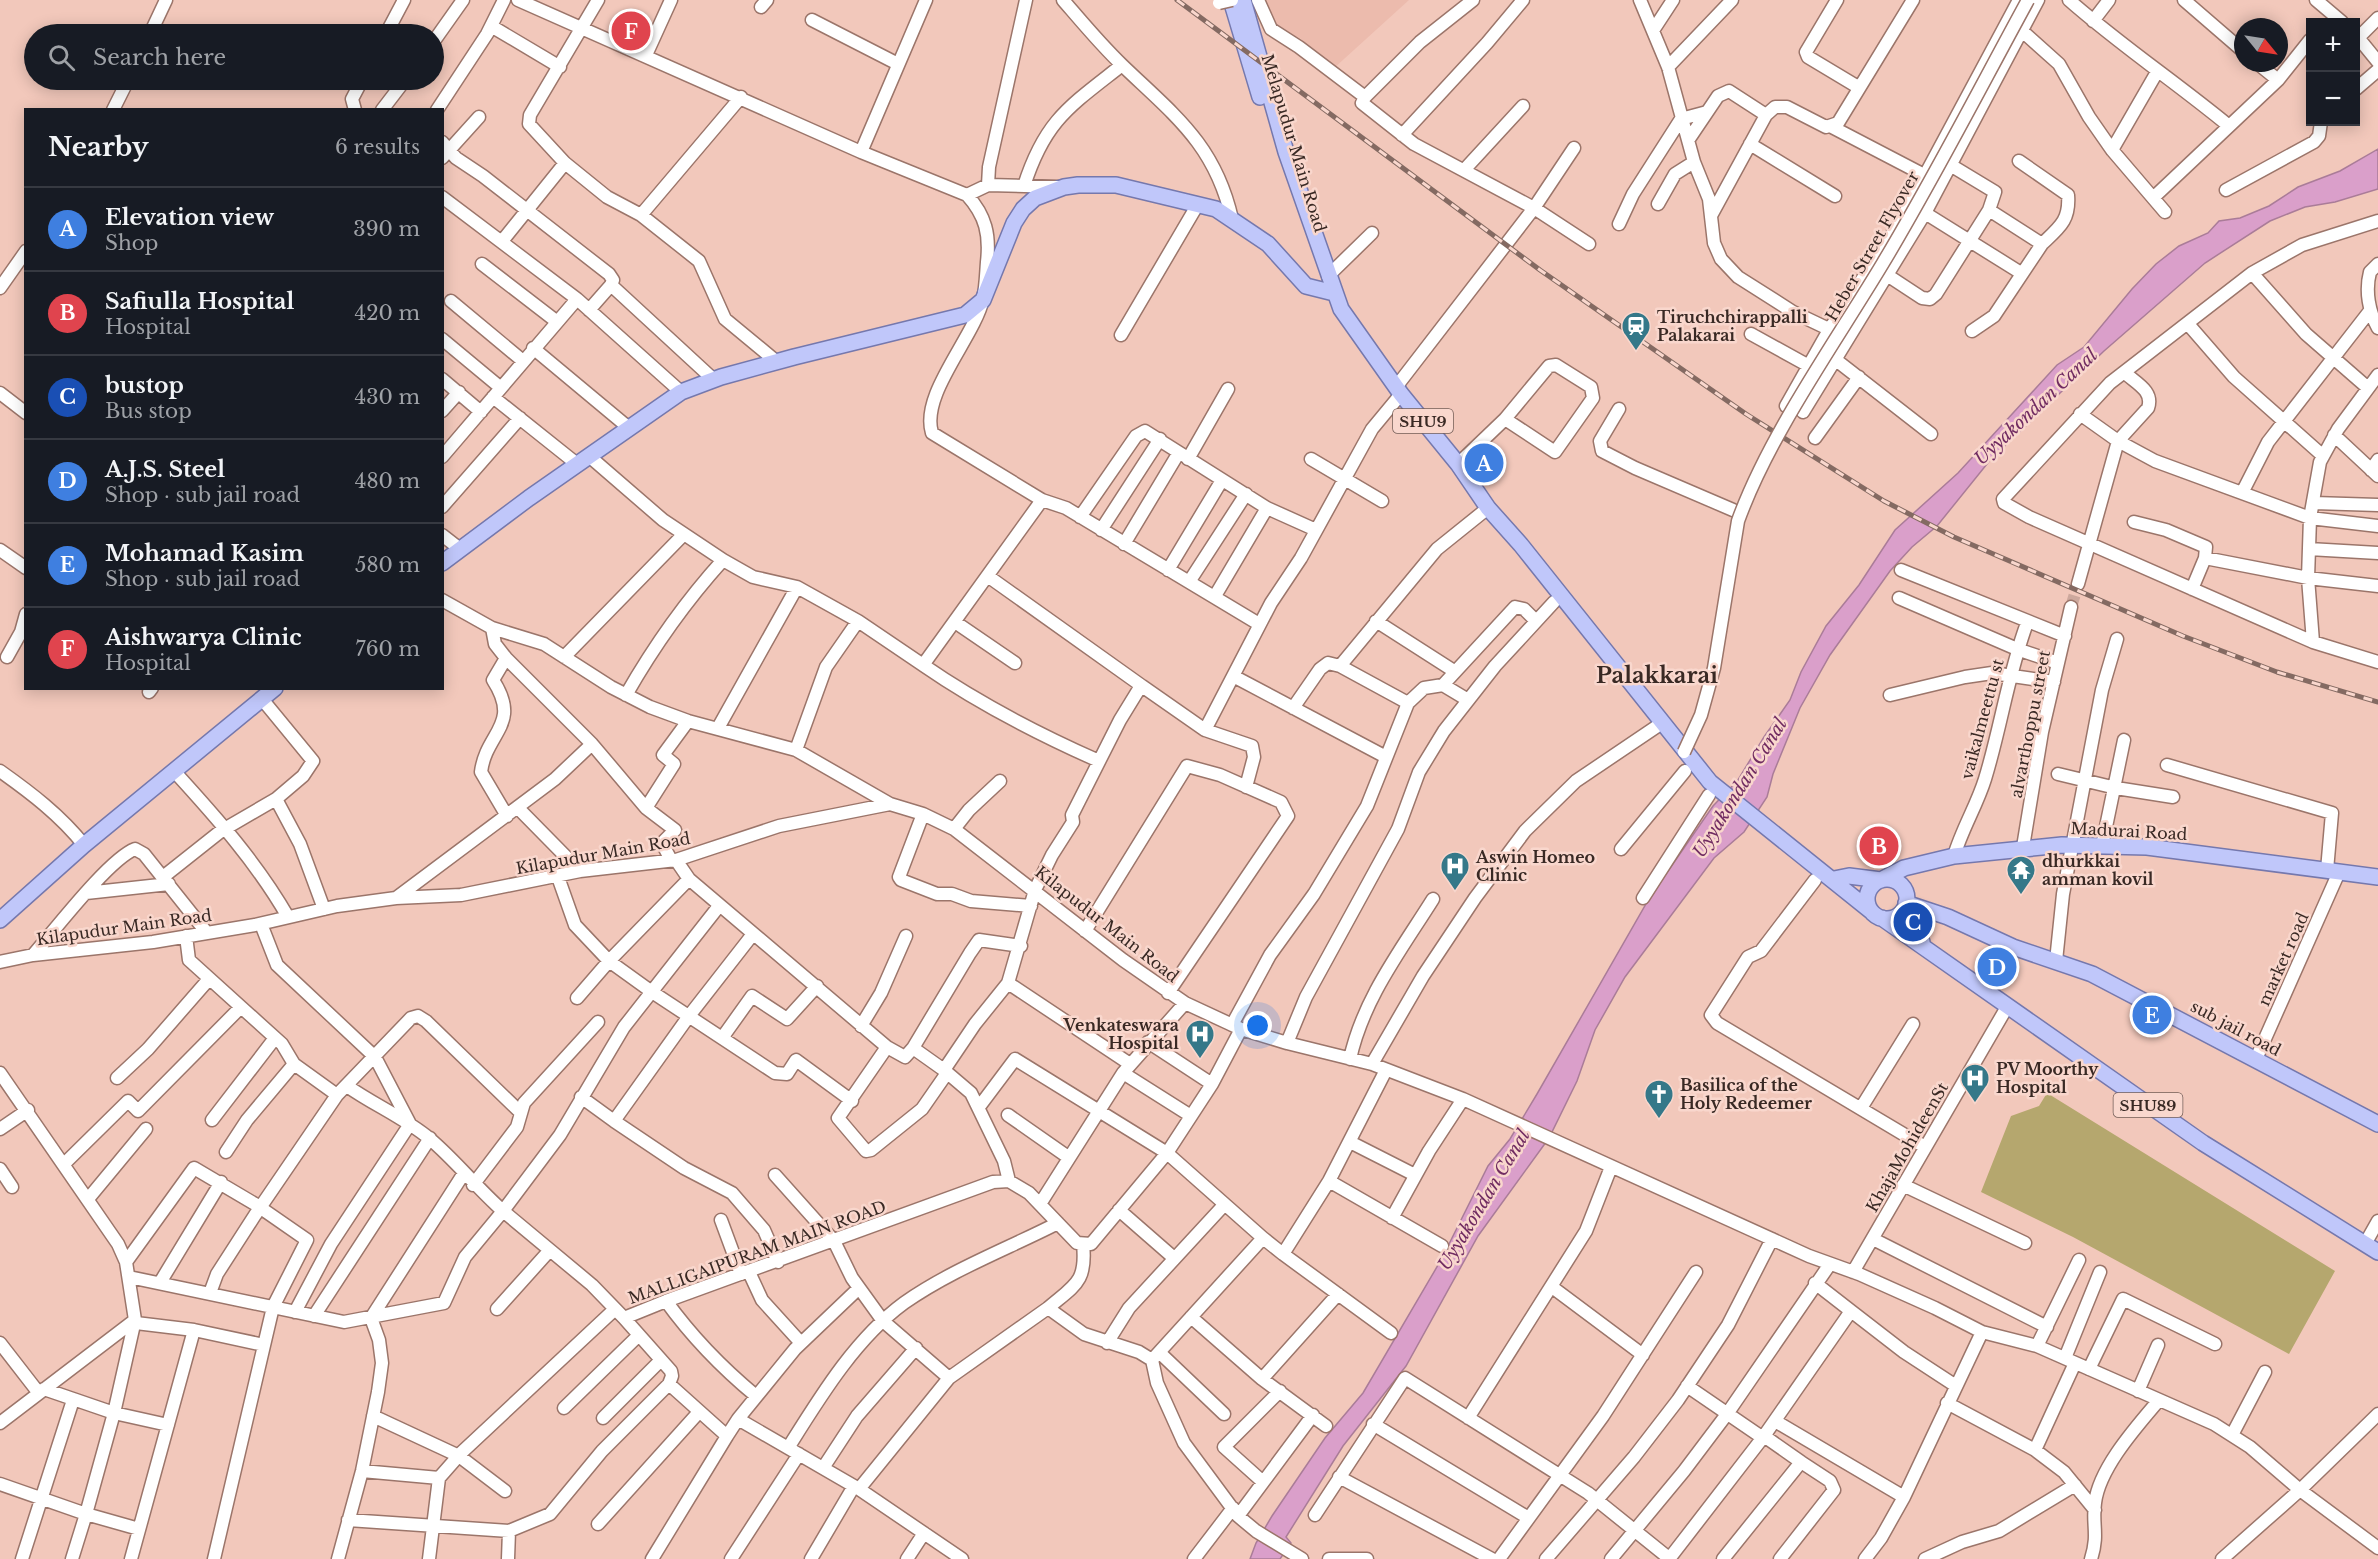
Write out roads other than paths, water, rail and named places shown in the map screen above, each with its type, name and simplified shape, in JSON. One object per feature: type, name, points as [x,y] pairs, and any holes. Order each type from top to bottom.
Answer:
[{"type":"main road","name":"Melapudur Main Road","points":[[1243,0],[1286,152],[1341,309],[1399,391],[1458,464],[1488,508],[1521,545],[1684,752]]},
{"type":"main road","name":"Melapudur Main Road","points":[[1225,1],[1305,241],[1334,293]]},
{"type":"main road","points":[[444,561],[681,392],[714,380],[876,335],[965,315],[983,300],[1014,223],[1023,209],[1035,198],[1064,187],[1116,184],[1216,208],[1268,244],[1306,286],[1334,293]]},
{"type":"main road","points":[[0,920],[84,845],[273,690]]},
{"type":"main road","name":"SHU9","points":[[1684,752],[1710,782],[1824,877],[1877,915]]},
{"type":"main road","name":"Madurai Road","points":[[1881,880],[1904,868],[1954,856],[2023,847],[2073,845],[2147,848],[2378,878]]},
{"type":"main road","points":[[1881,880],[1871,888],[1867,900],[1877,915],[1899,914],[1924,863]]},
{"type":"main road","points":[[1824,877],[1849,876],[1898,882],[1906,897]]},
{"type":"main road","name":"sub jail road","points":[[1906,897],[2013,946],[2092,974],[2378,1124]]},
{"type":"main road","name":"SHU89","points":[[1906,897],[1911,924],[1926,947]]},
{"type":"main road","name":"SHU89","points":[[1877,915],[1926,947],[2007,1007],[2203,1143],[2371,1248]]},
{"type":"street","points":[[155,24],[166,0]]},
{"type":"street","points":[[391,24],[404,0]]},
{"type":"street","points":[[444,27],[463,0]]},
{"type":"street","points":[[438,108],[491,26],[504,0]]},
{"type":"street","points":[[518,0],[861,152],[967,195],[980,210],[989,237],[983,300],[938,394],[928,421],[932,433],[1042,500],[1066,508],[1259,624]]},
{"type":"street","points":[[598,0],[529,120],[530,124],[566,163],[607,197],[640,215],[699,261],[725,319],[777,362]]},
{"type":"street","points":[[646,55],[671,0]]},
{"type":"street","points":[[861,152],[924,0]]},
{"type":"street","points":[[988,185],[991,156],[1026,0]]},
{"type":"street","points":[[1063,0],[1122,65],[1191,130],[1212,163],[1227,195],[1232,219]]},
{"type":"street","points":[[1258,0],[1271,29],[1299,47],[1365,97]]},
{"type":"street","points":[[1473,0],[1420,42],[1365,97],[1362,103],[1425,150],[1465,169],[1534,208],[1588,244]]},
{"type":"street","points":[[1402,135],[1487,43],[1523,0]]},
{"type":"street","points":[[1640,0],[1654,28],[1668,67],[1694,162],[1709,199],[1714,243],[1721,259],[1738,277],[1829,330],[1849,338]]},
{"type":"street","points":[[1654,28],[1673,0]]},
{"type":"street","points":[[1668,67],[1732,0]]},
{"type":"street","points":[[1837,0],[1806,51],[1808,57],[1858,87]]},
{"type":"street","points":[[1832,127],[1838,123],[1912,0]]},
{"type":"street","points":[[1786,406],[1829,330],[1901,220],[2019,0]]},
{"type":"street","name":"Heber Street Flyover","points":[[1684,752],[1705,702],[1732,552],[1746,499],[1804,394],[1908,221],[2028,0]]},
{"type":"street","points":[[1803,412],[1952,166],[2038,0]]},
{"type":"street","points":[[2069,0],[2157,72],[2199,100],[2229,126]]},
{"type":"street","points":[[2093,21],[2109,0]]},
{"type":"street","points":[[2184,0],[2234,43]]},
{"type":"street","points":[[2321,1],[2332,18]]},
{"type":"street","points":[[2360,34],[2378,18]]},
{"type":"street","points":[[812,20],[898,64]]},
{"type":"street","points":[[491,26],[560,67]]},
{"type":"street","points":[[2021,30],[2059,64],[2089,117],[2112,150],[2165,212]]},
{"type":"street","points":[[2360,41],[2378,63]]},
{"type":"street","points":[[2154,197],[2278,80],[2306,45]]},
{"type":"street","points":[[1024,186],[1034,155],[1059,115],[1122,65]]},
{"type":"street","points":[[2360,85],[2378,70]]},
{"type":"street","points":[[2112,150],[2157,72]]},
{"type":"street","points":[[2268,72],[2278,80]]},
{"type":"street","points":[[114,108],[123,90]]},
{"type":"street","points":[[354,108],[352,99],[357,90]]},
{"type":"street","points":[[384,108],[397,90]]},
{"type":"street","points":[[1689,139],[1718,96],[1729,91],[1766,114]]},
{"type":"street","points":[[640,215],[741,97]]},
{"type":"street","points":[[1465,169],[1523,106]]},
{"type":"street","points":[[1712,214],[1766,114],[1775,107],[1787,107],[1826,127],[1832,127],[1926,176]]},
{"type":"street","points":[[1618,224],[1633,194],[1681,119],[1707,112]]},
{"type":"street","points":[[479,117],[444,150],[527,210],[609,274],[613,280],[611,285],[589,310]]},
{"type":"street","points":[[2226,190],[2314,142],[2319,136],[2320,126]]},
{"type":"street","points":[[1750,144],[1835,196]]},
{"type":"street","points":[[1205,730],[1235,677],[1259,624],[1316,530],[1372,429],[1534,208],[1574,148]]},
{"type":"street","points":[[1972,331],[1994,316],[2021,273],[2042,244],[2060,227],[2070,211],[2068,195],[2019,161]]},
{"type":"street","points":[[1658,204],[1675,174],[1694,162]]},
{"type":"street","points":[[503,240],[566,163]]},
{"type":"street","points":[[1887,275],[1922,298],[1930,299],[1936,294],[1989,210],[1995,192],[1952,166]]},
{"type":"street","points":[[967,195],[988,185],[1064,187]]},
{"type":"street","points":[[444,197],[503,240],[577,299],[681,392]]},
{"type":"street","points":[[1120,334],[1198,204]]},
{"type":"street","points":[[1989,210],[2042,244]]},
{"type":"street","points":[[1925,213],[2021,273]]},
{"type":"street","points":[[2378,222],[2302,245],[2252,273],[2110,383],[2002,499],[2004,503],[2029,517],[2313,642],[2378,662]]},
{"type":"street","points":[[1328,276],[1372,233]]},
{"type":"street","points":[[0,288],[24,254]]},
{"type":"street","points":[[482,264],[556,321]]},
{"type":"street","points":[[2378,264],[2368,277],[2369,312],[2378,328]]},
{"type":"street","points":[[2252,273],[2306,334],[2368,388]]},
{"type":"street","points":[[611,285],[714,380]]},
{"type":"street","points":[[444,455],[577,299]]},
{"type":"street","points":[[451,301],[522,361]]},
{"type":"street","points":[[2243,491],[2268,442],[2369,312]]},
{"type":"street","points":[[2188,324],[2234,377],[2322,455]]},
{"type":"street","points":[[1751,334],[1809,366]]},
{"type":"street","points":[[444,341],[497,392],[520,418],[723,560],[753,577],[797,587],[858,621],[956,687],[1026,726],[1099,761]]},
{"type":"street","points":[[533,348],[629,428]]},
{"type":"street","points":[[1836,360],[1931,434]]},
{"type":"street","points":[[1458,464],[1505,418],[1552,365],[1591,387],[1593,392],[1593,399],[1555,452],[1505,418]]},
{"type":"street","points":[[2078,584],[2118,441],[2148,408],[2150,401],[2148,393],[2125,373]]},
{"type":"street","points":[[2313,642],[2308,578],[2310,518],[2322,455],[2378,375]]},
{"type":"street","points":[[1815,438],[1859,377]]},
{"type":"street","points":[[444,381],[481,412]]},
{"type":"street","points":[[1124,544],[1228,389]]},
{"type":"street","points":[[444,409],[459,392]]},
{"type":"street","points":[[0,393],[24,411]]},
{"type":"street","points":[[1619,409],[1600,441],[1602,451],[1635,468],[1733,510]]},
{"type":"street","points":[[2080,414],[2118,441],[2155,461],[2243,491],[2310,518],[2378,526]]},
{"type":"street","points":[[444,505],[520,418]]},
{"type":"street","points":[[1080,518],[1139,432],[1145,431],[1267,508],[1316,530]]},
{"type":"street","points":[[2334,435],[2376,469]]},
{"type":"street","points":[[1101,530],[1160,439]]},
{"type":"street","points":[[1311,459],[1382,501]]},
{"type":"street","points":[[1168,570],[1222,480]]},
{"type":"street","points":[[1189,582],[1246,494]]},
{"type":"street","points":[[923,665],[989,577],[1042,500]]},
{"type":"street","points":[[2314,502],[2378,505]]},
{"type":"street","points":[[1215,597],[1267,508]]},
{"type":"street","points":[[1340,666],[1437,549],[1488,508]]},
{"type":"street","points":[[2134,522],[2196,541],[2206,547],[2205,558],[2192,589]]},
{"type":"street","points":[[564,657],[684,534]]},
{"type":"street","points":[[444,537],[460,549]]},
{"type":"street","points":[[2309,549],[2378,553]]},
{"type":"street","points":[[0,550],[24,567]]},
{"type":"street","points":[[2205,558],[2308,578],[2378,586]]},
{"type":"street","points":[[626,695],[647,657],[680,609],[723,560]]},
{"type":"street","points":[[1901,570],[2027,623],[2065,636]]},
{"type":"street","points":[[989,577],[1205,730],[1252,746],[1254,757],[1246,787]]},
{"type":"street","points":[[718,728],[797,587]]},
{"type":"street","points":[[1899,598],[2017,649],[2058,663]]},
{"type":"street","points":[[444,601],[492,628],[530,638],[626,695],[688,721],[796,750],[890,804]]},
{"type":"street","points":[[1287,1043],[1306,997],[1398,829],[1419,772],[1444,731],[1468,700],[1554,602]]},
{"type":"street","points":[[1443,685],[1454,670],[1515,607],[1524,609],[1536,621]]},
{"type":"street","name":"alvarthoppu street","points":[[2023,847],[2042,732],[2072,607]]},
{"type":"street","points":[[7,657],[21,632],[24,621]]},
{"type":"street","points":[[796,750],[826,667],[858,621]]},
{"type":"street","points":[[1376,621],[1454,670]]},
{"type":"street","points":[[955,622],[1015,663]]},
{"type":"street","name":"vaikalmeettu st","points":[[1954,856],[1961,831],[1985,780],[2009,675],[2027,623]]},
{"type":"street","points":[[492,628],[495,644],[506,658],[592,744],[646,808],[675,830],[662,843],[689,879],[887,1047],[904,1057],[913,1048],[979,940],[1021,946]]},
{"type":"street","points":[[2056,961],[2063,894],[2102,690],[2116,639]]},
{"type":"street","points":[[506,658],[494,680],[504,702],[504,722],[483,761],[481,772],[507,816]]},
{"type":"street","points":[[1293,708],[1320,669],[1328,663],[1340,666],[1408,703]]},
{"type":"street","points":[[1890,695],[1965,676],[1992,673],[2054,682]]},
{"type":"street","points":[[1235,677],[1386,757]]},
{"type":"street","points":[[913,1048],[946,1071],[971,1093],[980,1107],[1004,1161],[1009,1181],[1029,1192],[1077,1243],[1091,1244],[1167,1153],[1212,1084],[1270,956],[1296,922],[1367,806],[1408,703],[1424,688],[1443,685],[1468,700]]},
{"type":"street","points":[[887,1047],[837,1120],[868,1151],[922,1109],[1008,983],[1021,946],[1035,890],[1052,855],[1073,822],[1072,815],[1099,761],[1142,686]]},
{"type":"street","points":[[86,893],[166,880],[227,828],[276,799],[303,776],[313,760],[262,699]]},
{"type":"street","points":[[646,808],[674,764],[663,755],[688,721]]},
{"type":"street","points":[[1372,1064],[1430,966],[1475,898],[1525,831],[1576,781],[1656,727]]},
{"type":"street","points":[[2102,846],[2116,788],[2124,740]]},
{"type":"street","points":[[396,898],[518,808],[592,744]]},
{"type":"street","name":"market road","points":[[2167,765],[2332,813],[2333,871],[2256,1059]]},
{"type":"street","points":[[1085,931],[1187,766],[1220,776],[1281,802],[1288,816],[1168,993]]},
{"type":"street","points":[[0,771],[44,803],[68,825],[84,845]]},
{"type":"street","points":[[174,771],[227,828],[273,890],[288,918]]},
{"type":"street","points":[[1621,849],[1685,771]]},
{"type":"street","points":[[2058,774],[2116,788],[2173,796]]},
{"type":"street","points":[[954,829],[969,810],[1000,781]]},
{"type":"street","points":[[1643,898],[1709,795]]},
{"type":"street","points":[[276,799],[300,844],[324,909]]},
{"type":"street","name":"Kilapudur Main Road","points":[[0,962],[33,955],[207,933],[261,924],[324,909],[396,898],[461,895],[580,872],[674,860],[778,826],[890,804],[924,814],[954,829],[1085,931],[1168,993],[1185,1003],[1237,1027],[1287,1043],[1372,1064],[1463,1099],[1772,1239],[1935,1308],[1982,1332],[2037,1346],[2214,1424],[2250,1447],[2300,1490],[2378,1548]]},
{"type":"street","points":[[518,808],[580,872]]},
{"type":"street","points":[[924,814],[902,867],[899,877],[901,880],[937,894],[952,894],[971,900],[1031,906]]},
{"type":"street","points":[[33,955],[86,893],[124,854],[135,849],[144,854],[207,933]]},
{"type":"street","points":[[558,877],[576,925],[609,961],[652,992],[782,1075],[787,1074],[796,1060],[852,1101]]},
{"type":"street","points":[[1824,877],[1761,951],[1748,957],[1711,1016],[1718,1023],[1925,1147]]},
{"type":"street","points":[[577,998],[609,961],[689,879]]},
{"type":"street","points":[[1350,1059],[1367,1008],[1388,967],[1433,899]]},
{"type":"street","points":[[129,1277],[161,1281],[344,1322],[444,1303],[465,1257],[560,1135],[624,1027],[719,906]]},
{"type":"street","points":[[261,924],[277,965],[375,1057],[410,1124],[332,1244],[295,1312]]},
{"type":"street","points":[[614,1121],[689,1016],[753,934]]},
{"type":"street","points":[[186,936],[189,960],[275,1038],[294,1064],[337,1095]]},
{"type":"street","points":[[861,1026],[881,993],[906,936]]},
{"type":"street","points":[[117,1078],[148,1049],[209,979]]},
{"type":"street","points":[[1008,983],[1191,1116]]},
{"type":"street","points":[[722,1038],[752,996],[787,1019],[817,986]]},
{"type":"street","points":[[1040,1204],[1126,1068],[1185,1003]]},
{"type":"street","name":"KhajaMohideenSt","points":[[1853,1272],[2007,1007]]},
{"type":"street","points":[[64,1164],[128,1101],[138,1111],[240,1008]]},
{"type":"street","points":[[210,1293],[217,1274],[337,1095],[411,1018],[422,1018],[520,1112]]},
{"type":"street","points":[[473,1185],[517,1128],[524,1103],[598,1022]]},
{"type":"street","points":[[1861,1108],[1913,1024]]},
{"type":"street","points":[[212,1120],[275,1038]]},
{"type":"street","points":[[1149,1042],[1212,1084]]},
{"type":"street","points":[[980,1107],[1015,1059],[1167,1153],[1263,1238],[1391,1333]]},
{"type":"street","points":[[226,1152],[248,1120],[294,1064]]},
{"type":"street","points":[[1283,1254],[1329,1181],[1386,1070]]},
{"type":"street","points":[[0,1073],[28,1110],[118,1244],[126,1262],[136,1322],[114,1413],[72,1559]]},
{"type":"street","name":"MALLIGAIPURAM MAIN ROAD","points":[[347,1086],[430,1138],[473,1185],[592,1285],[624,1318],[993,1182],[1009,1181]]},
{"type":"street","points":[[581,1097],[684,1168],[732,1193],[764,1230],[778,1262]]},
{"type":"street","points":[[1392,1218],[1415,1175],[1463,1099]]},
{"type":"street","points":[[0,1130],[28,1110]]},
{"type":"street","points":[[1008,1115],[1068,1157]]},
{"type":"street","points":[[88,1199],[146,1129]]},
{"type":"street","points":[[314,1316],[430,1138]]},
{"type":"street","points":[[1350,1142],[1415,1175]]},
{"type":"street","points":[[1468,1418],[1586,1231],[1611,1167]]},
{"type":"street","points":[[0,1169],[12,1187]]},
{"type":"street","points":[[126,1262],[190,1171],[200,1169],[308,1240],[273,1307],[214,1559]]},
{"type":"street","points":[[371,1318],[464,1173]]},
{"type":"street","points":[[775,1175],[834,1241],[859,1288],[883,1321],[949,1378]]},
{"type":"street","points":[[1329,1181],[1442,1246]]},
{"type":"street","points":[[161,1281],[221,1182]]},
{"type":"street","points":[[1903,1185],[2025,1243]]},
{"type":"street","points":[[1107,1343],[1129,1308],[1224,1205]]},
{"type":"street","points":[[1119,1210],[1174,1258]]},
{"type":"street","points":[[721,1220],[745,1273],[762,1300],[801,1342]]},
{"type":"street","points":[[2371,1248],[2378,1221]]},
{"type":"street","points":[[731,1559],[834,1379],[883,1321],[931,1286],[1058,1223]]},
{"type":"street","points":[[1263,1238],[1156,1357],[1157,1383],[1184,1443],[1235,1512],[1256,1531],[1302,1559]]},
{"type":"street","points":[[1546,1559],[1634,1457],[1686,1386],[1728,1325],[1772,1239]]},
{"type":"street","points":[[1873,1239],[2047,1327]]},
{"type":"street","points":[[811,1559],[857,1488],[949,1378],[1048,1308],[1079,1280],[1085,1266],[1083,1244]]},
{"type":"street","points":[[497,1309],[550,1250]]},
{"type":"street","points":[[2037,1346],[2079,1260]]},
{"type":"street","points":[[1611,1559],[1727,1414],[1830,1264]]},
{"type":"street","points":[[1499,1559],[1558,1474],[1603,1416],[1696,1272]]},
{"type":"street","points":[[2035,1450],[2070,1360],[2100,1272]]},
{"type":"street","points":[[1815,1283],[1904,1352],[1956,1386]]},
{"type":"street","points":[[1552,1287],[1643,1355]]},
{"type":"street","points":[[652,1559],[738,1419],[801,1342],[859,1288]]},
{"type":"street","points":[[1262,1379],[1338,1294]]},
{"type":"street","points":[[2089,1369],[2123,1299],[2215,1344]]},
{"type":"street","points":[[666,1301],[695,1339],[723,1369],[756,1396]]},
{"type":"street","points":[[1048,1308],[1084,1335],[1156,1357],[1224,1414]]},
{"type":"street","points":[[429,1559],[439,1478],[459,1456],[614,1310]]},
{"type":"street","points":[[1315,1515],[1405,1378],[1598,1500],[1669,1559],[1764,1437],[1851,1311]]},
{"type":"street","points":[[1191,1317],[1262,1379],[1326,1426]]},
{"type":"street","points":[[338,1559],[362,1471],[382,1363],[379,1340],[371,1318]]},
{"type":"street","points":[[348,1520],[509,1531],[550,1514],[602,1451],[669,1384],[671,1371],[624,1318]]},
{"type":"street","points":[[0,1423],[41,1390],[136,1322],[194,1330],[264,1345]]},
{"type":"street","points":[[131,1559],[194,1330]]},
{"type":"street","points":[[1865,1559],[1881,1538],[1904,1497],[1982,1332]]},
{"type":"street","points":[[564,1408],[639,1335]]},
{"type":"street","points":[[0,1343],[41,1390],[114,1413],[168,1425]]},
{"type":"street","points":[[2138,1391],[2158,1345]]},
{"type":"street","points":[[823,1468],[858,1416],[916,1348]]},
{"type":"street","points":[[603,1418],[661,1360]]},
{"type":"street","points":[[2232,1436],[2265,1372]]},
{"type":"street","points":[[669,1384],[727,1436]]},
{"type":"street","points":[[1686,1386],[1830,1481],[1834,1490],[1780,1559]]},
{"type":"street","points":[[1263,1482],[1224,1447],[1280,1391]]},
{"type":"street","points":[[22,1559],[74,1400]]},
{"type":"street","points":[[2091,1559],[2097,1540],[2095,1503],[2104,1479],[2124,1442],[2160,1400]]},
{"type":"street","points":[[1947,1403],[2035,1450],[2064,1472],[2096,1510]]},
{"type":"street","points":[[598,1524],[699,1413]]},
{"type":"street","points":[[2222,1559],[2300,1490],[2378,1414]]},
{"type":"street","points":[[1194,1559],[1263,1482],[1313,1415]]},
{"type":"street","points":[[373,1416],[459,1456],[505,1491]]},
{"type":"street","points":[[738,1419],[857,1488],[962,1559]]},
{"type":"street","points":[[1775,1421],[1904,1497]]},
{"type":"street","points":[[1373,1424],[1527,1517]]},
{"type":"street","points":[[1723,1559],[1801,1462]]},
{"type":"street","points":[[362,1471],[439,1478]]},
{"type":"street","points":[[1339,1477],[1492,1559]]},
{"type":"street","points":[[0,1484],[86,1514],[139,1528]]},
{"type":"street","points":[[1925,1559],[1962,1542],[1999,1531],[2075,1485]]},
{"type":"street","points":[[508,1559],[509,1531]]},
{"type":"street","points":[[908,1559],[924,1533]]},
{"type":"street","points":[[1329,1559],[1367,1559]]},
{"type":"water","name":"Uyyakondan Canal","points":[[2378,149],[2378,189],[2335,202],[2305,207],[2270,221],[2205,263],[2104,351],[1991,459],[1937,526],[1912,547],[1890,571],[1830,655],[1800,708],[1773,774],[1767,797],[1744,832],[1714,858],[1625,977],[1595,1030],[1577,1081],[1549,1138],[1478,1236],[1406,1366],[1343,1446],[1286,1537],[1291,1543],[1280,1559],[1250,1559],[1256,1543],[1272,1516],[1325,1438],[1363,1393],[1441,1260],[1488,1166],[1510,1139],[1650,897],[1713,806],[1738,780],[1790,700],[1801,672],[1826,626],[1859,585],[1895,530],[1958,473],[2057,365],[2084,347],[2156,264],[2179,246],[2208,233],[2219,221],[2240,218],[2269,206],[2298,187],[2340,171]]},
{"type":"tunnel","points":[[2071,607],[2078,584]]},
{"type":"railway","points":[[1177,0],[1540,270],[1746,414],[1884,501],[1954,537],[2183,636],[2277,672],[2378,702]]},
{"type":"place","name":"Aishwarya Clinic","points":[[631,31]]},
{"type":"place","name":"Tiruchchirappalli Palakarai","points":[[1636,352]]},
{"type":"place","name":"Elevation view","points":[[1484,463]]},
{"type":"place","name":"Safiulla Hospital","points":[[1879,846]]},
{"type":"place","name":"Aswin Homeo Clinic","points":[[1455,892]]},
{"type":"place","name":"dhurkkai amman kovil","points":[[2021,896]]},
{"type":"place","name":"bustop","points":[[1913,922]]},
{"type":"place","name":"A.J.S. Steel","points":[[1997,967]]},
{"type":"place","name":"Mohamad Kasim","points":[[2152,1015]]},
{"type":"place","name":"Venkateswara Hospital","points":[[1200,1060]]},
{"type":"place","name":"PV Moorthy Hospital","points":[[1975,1104]]},
{"type":"place","name":"Basilica of the Holy Redeemer","points":[[1659,1120]]},
{"type":"district","name":"Palakkarai","points":[[1657,675]]}]
